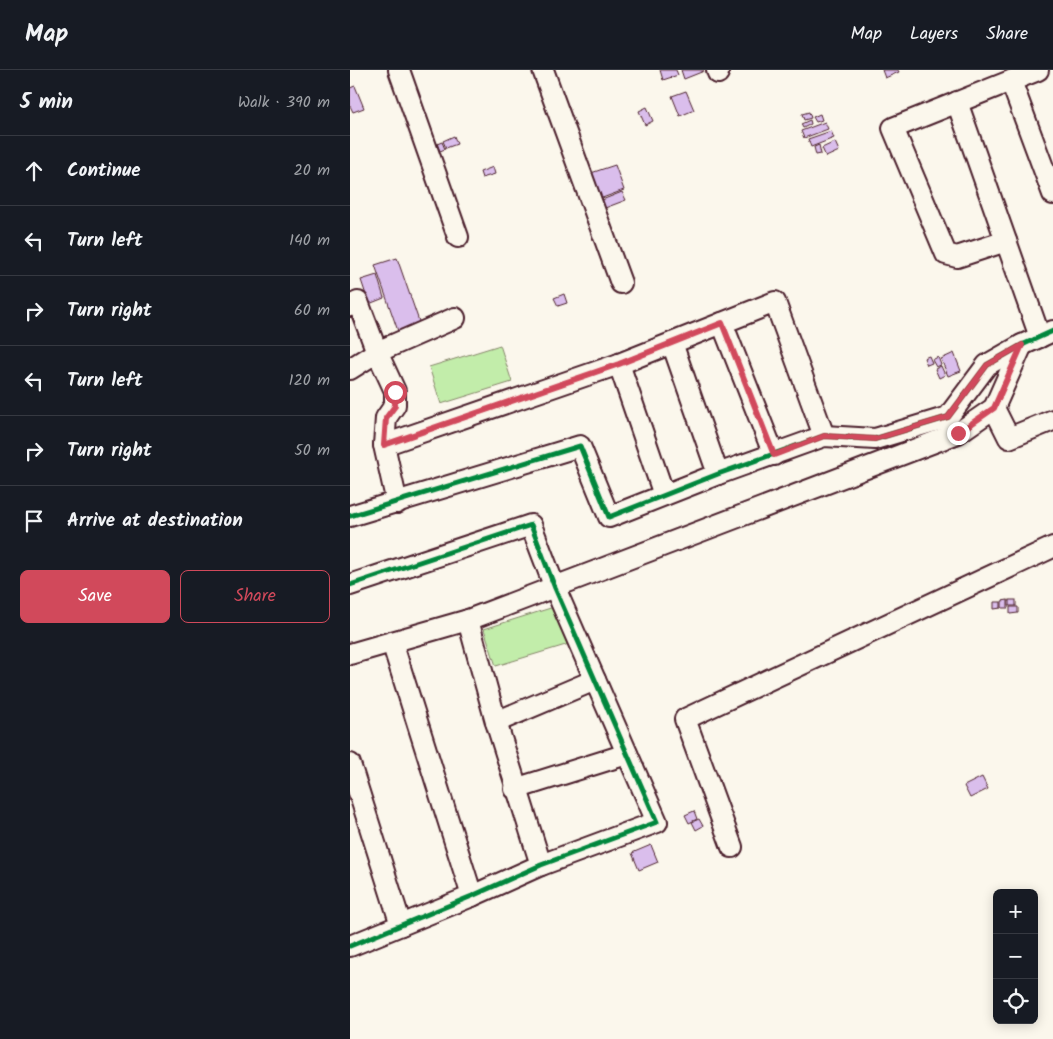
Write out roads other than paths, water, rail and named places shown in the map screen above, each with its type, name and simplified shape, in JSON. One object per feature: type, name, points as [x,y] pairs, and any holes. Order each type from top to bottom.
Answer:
[{"type":"street","points":[[399,70],[458,237]]},
{"type":"street","points":[[543,70],[621,283]]},
{"type":"street","points":[[1006,241],[957,257],[946,254],[893,128],[1038,70]]},
{"type":"street","points":[[1010,81],[1053,194]]},
{"type":"street","points":[[350,516],[580,446],[609,517],[718,474],[824,436],[875,439],[948,417],[987,365],[1022,345],[1047,334],[1006,241],[957,102]]},
{"type":"street","points":[[350,306],[358,302],[395,392],[395,406],[386,418],[384,445],[397,503]]},
{"type":"street","points":[[384,445],[619,364],[775,302],[824,436]]},
{"type":"street","points":[[350,369],[378,352],[456,318]]},
{"type":"street","points":[[722,323],[774,455]]},
{"type":"street","points":[[672,343],[718,474]]},
{"type":"street","points":[[350,654],[468,620],[958,433],[994,408],[1022,345]]},
{"type":"street","points":[[619,364],[664,495]]},
{"type":"street","points":[[994,408],[1009,438],[1053,420]]},
{"type":"street","points":[[350,585],[531,526],[555,588],[657,822],[541,865],[472,896],[350,946]]},
{"type":"street","points":[[732,847],[685,718],[1053,547]]},
{"type":"street","points":[[468,620],[496,722],[541,865]]},
{"type":"street","points":[[392,642],[472,896]]},
{"type":"street","points":[[496,722],[595,680]]},
{"type":"street","points":[[516,789],[627,754]]},
{"type":"street","points":[[350,764],[401,925]]}]
